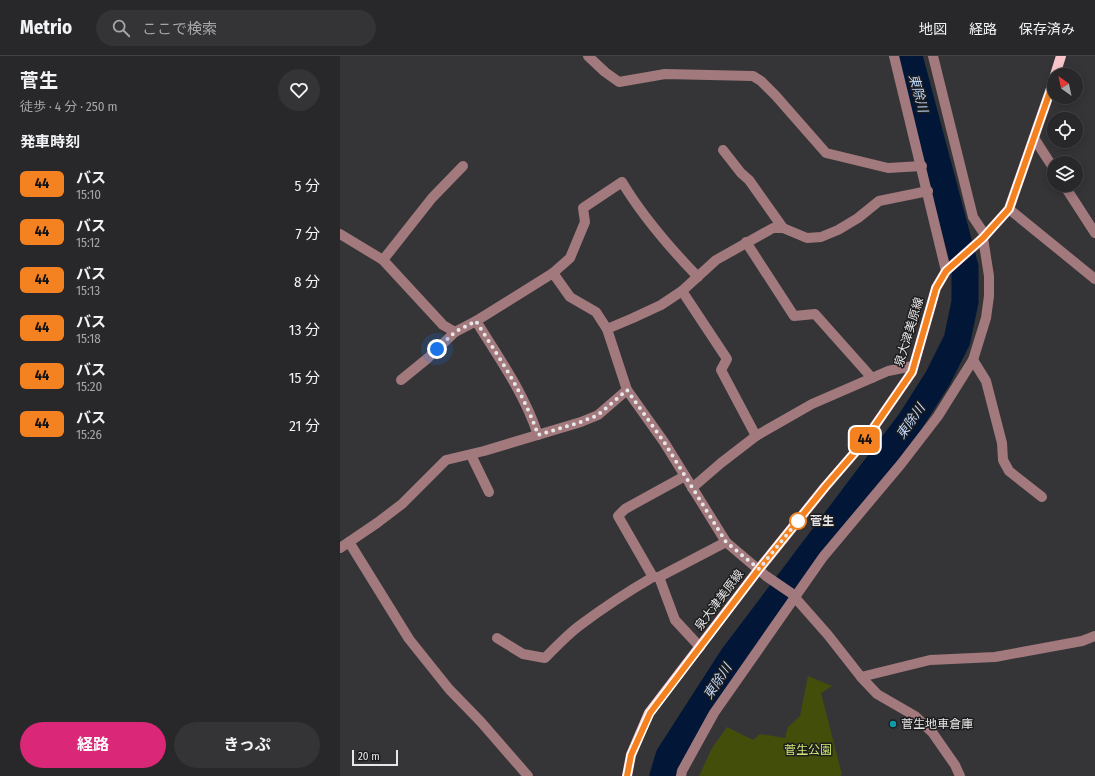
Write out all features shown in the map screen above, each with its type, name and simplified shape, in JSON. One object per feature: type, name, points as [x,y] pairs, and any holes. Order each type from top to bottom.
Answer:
[{"type":"main road","points":[[1057,68],[1061,56]]},
{"type":"main road","name":"泉大津美原線","points":[[627,776],[631,755],[650,713],[700,647],[762,573],[825,487],[863,443],[912,372],[936,288],[948,268],[981,239],[1009,209],[1047,100]]},
{"type":"street","points":[[588,56],[604,72],[619,82],[665,74],[754,76],[776,96],[826,153],[888,168],[922,166]]},
{"type":"street","points":[[894,56],[948,268]]},
{"type":"street","points":[[681,776],[695,746],[714,713],[793,596],[887,482],[938,416],[973,360],[986,318],[989,296],[989,276],[981,239],[973,217],[933,56]]},
{"type":"street","points":[[1034,138],[1047,158]]},
{"type":"street","points":[[722,150],[741,173],[749,180],[783,228]]},
{"type":"street","points":[[383,260],[432,198],[463,166]]},
{"type":"street","points":[[401,380],[428,358],[455,332],[476,321],[553,273],[570,258],[585,222],[582,208],[622,182],[650,224],[669,247],[698,277]]},
{"type":"street","points":[[607,328],[661,305],[682,291],[716,260],[773,228],[783,228],[807,238],[821,237],[838,230],[858,218],[879,201],[928,192]]},
{"type":"street","points":[[1069,192],[1095,233]]},
{"type":"street","points":[[1009,209],[1095,279]]},
{"type":"street","points":[[340,234],[383,260],[442,325],[455,332]]},
{"type":"street","points":[[746,242],[794,316],[815,314],[872,378]]},
{"type":"street","points":[[553,273],[570,297],[596,312],[607,328],[627,390],[664,442],[726,542],[762,573],[793,596],[877,694],[914,716],[932,732],[955,765],[960,776]]},
{"type":"street","points":[[682,291],[726,359],[721,370],[756,436]]},
{"type":"street","points":[[476,321],[520,393],[531,414],[538,435]]},
{"type":"street","points":[[973,360],[986,381],[1002,443],[1003,460],[1009,471],[1042,497]]},
{"type":"street","points":[[692,488],[756,436],[812,404],[888,371],[913,366]]},
{"type":"street","points":[[340,548],[402,504],[446,460],[471,455],[581,422],[598,415],[627,390]]},
{"type":"street","points":[[471,455],[489,492]]},
{"type":"street","points":[[685,476],[625,509],[618,516],[656,577],[675,620],[700,647]]},
{"type":"street","points":[[350,542],[414,644],[449,689],[482,722],[528,776]]},
{"type":"street","points":[[497,638],[523,654],[545,658],[578,626],[608,606],[616,598],[726,542]]},
{"type":"street","points":[[861,677],[930,660],[995,657],[1082,641],[1095,636]]},
{"type":"green space","name":"菅生公園","points":[[808,676],[832,686],[821,693],[842,775],[699,776],[712,748],[727,727],[753,740],[760,734],[785,738],[788,727],[800,716]]},
{"type":"waterway","name":"東除川","points":[[663,776],[669,756],[732,658],[910,422],[938,378],[957,340],[965,302],[965,267],[909,56]]},
{"type":"bus line","name":"44","points":[[627,776],[631,755],[650,713],[759,569],[825,487],[863,443],[912,372],[936,288],[946,271],[983,238],[1009,209],[1047,102]]},
{"type":"place","name":"菅生","points":[[798,521]]},
{"type":"place","name":"菅生地車倉庫","points":[[893,724]]},
{"type":"route","points":[[437,349],[455,332],[476,321],[520,393],[531,414],[538,435],[581,422],[598,415],[627,390],[664,442],[726,542],[759,569],[798,521]]}]
